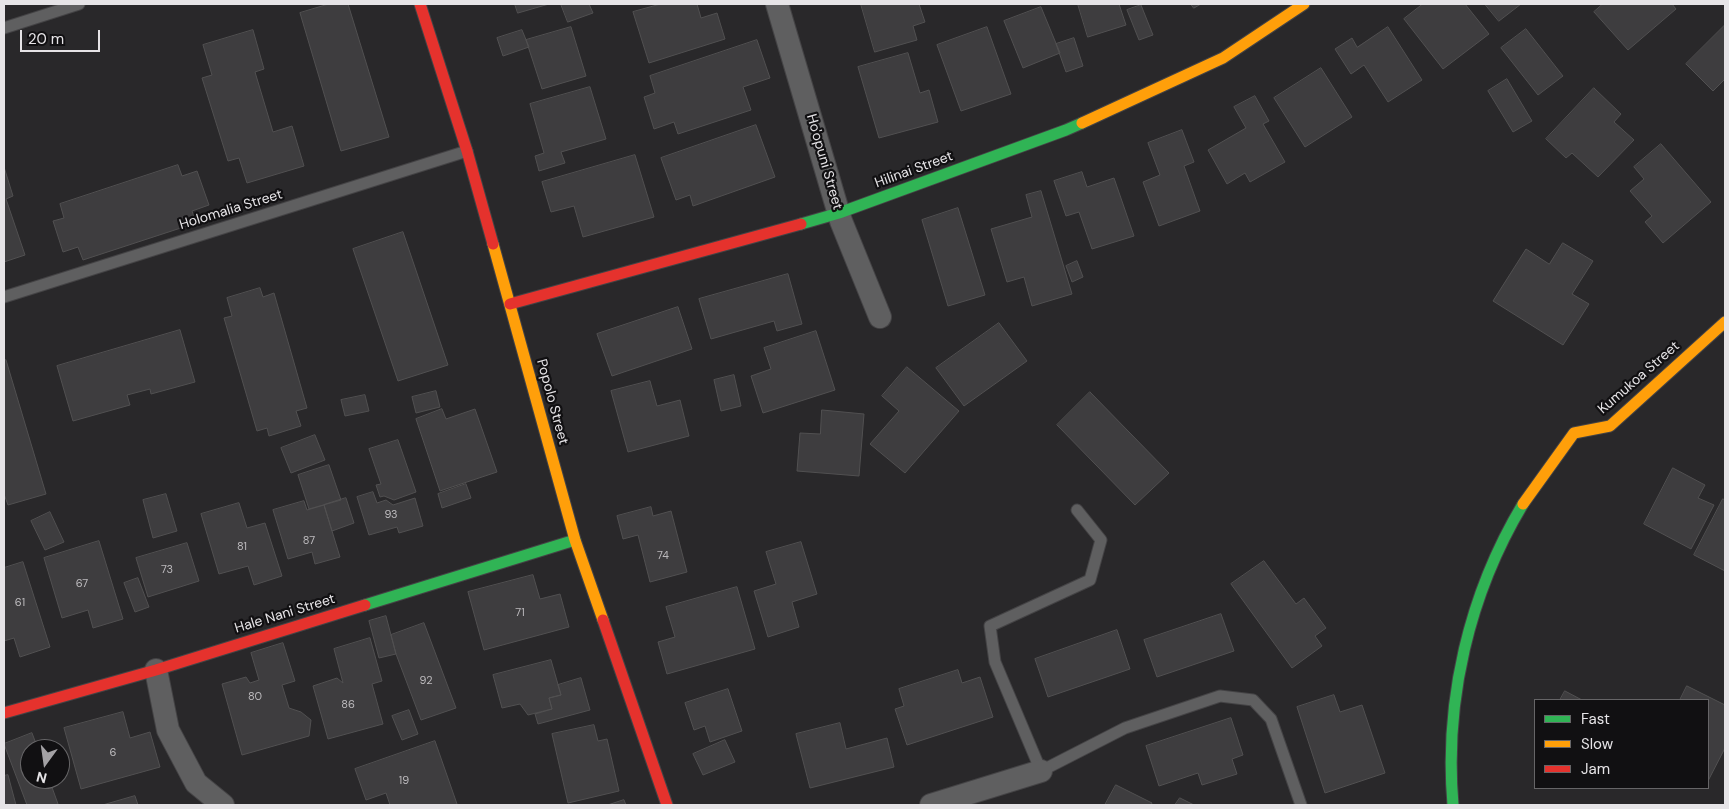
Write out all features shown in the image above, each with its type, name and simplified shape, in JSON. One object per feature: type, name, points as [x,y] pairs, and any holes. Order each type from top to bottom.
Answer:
[{"type":"street","name":"Popolo Street","points":[[420,4],[468,151],[574,540],[667,805]]},
{"type":"street","name":"Ho'opuni Street","points":[[777,4],[839,213],[880,318]]},
{"type":"street","name":"Hilinai Street","points":[[510,304],[839,213],[1066,130],[1223,58],[1304,4]]},
{"type":"street","name":"Kumukoa Street","points":[[1453,805],[1450,768],[1455,696],[1467,639],[1484,583],[1508,529],[1538,479],[1574,433],[1610,426],[1725,322]]},
{"type":"street","name":"Hale Nani Street","points":[[4,713],[156,670],[574,540]]},
{"type":"street","points":[[156,670],[168,730],[196,783],[223,805]]},
{"type":"street","points":[[931,805],[1041,771]]},
{"type":"lane","points":[[4,28],[44,9],[79,4]]},
{"type":"lane","name":"Holomalia Street","points":[[4,297],[468,151]]},
{"type":"lane","points":[[1077,510],[1101,540],[1090,580],[990,626],[995,662],[1041,771],[1125,728],[1220,696],[1254,700],[1270,719],[1301,805]]},
{"type":"building","points":[[329,4],[348,4],[389,137],[341,151],[300,13]]},
{"type":"building","points":[[515,4],[549,4],[518,13]]},
{"type":"building","points":[[561,4],[589,4],[593,13],[568,22]]},
{"type":"building","points":[[661,4],[697,4],[701,18],[717,13],[725,39],[649,63],[633,12]]},
{"type":"building","points":[[861,4],[919,4],[925,22],[913,26],[917,40],[875,52]]},
{"type":"building","points":[[1078,4],[1119,4],[1126,25],[1088,37]]},
{"type":"building","points":[[1191,4],[1201,4],[1194,8]]},
{"type":"building","points":[[1423,4],[1465,4],[1489,34],[1443,69],[1404,19]]},
{"type":"building","points":[[1485,4],[1521,4],[1499,21]]},
{"type":"building","points":[[1603,4],[1672,4],[1676,9],[1628,50],[1594,12]]},
{"type":"building","points":[[1141,5],[1153,35],[1139,40],[1127,10]]},
{"type":"building","points":[[1041,7],[1060,53],[1023,68],[1004,21]]},
{"type":"building","points":[[1725,25],[1725,79],[1713,91],[1686,64]]},
{"type":"building","points":[[571,27],[586,76],[542,89],[526,40]]},
{"type":"building","points":[[987,27],[1011,94],[961,111],[937,45]]},
{"type":"building","points":[[1388,27],[1422,80],[1388,102],[1364,65],[1351,74],[1335,49],[1352,38],[1357,47]]},
{"type":"building","points":[[1526,29],[1563,76],[1538,95],[1501,48]]},
{"type":"building","points":[[253,30],[264,69],[255,72],[273,132],[292,126],[304,166],[247,183],[239,158],[228,161],[202,78],[212,75],[203,45]]},
{"type":"building","points":[[522,30],[529,47],[503,56],[497,38]]},
{"type":"building","points":[[1074,38],[1083,66],[1066,72],[1056,44]]},
{"type":"building","points":[[757,40],[770,78],[743,87],[751,110],[678,134],[674,122],[654,129],[644,97],[655,93],[650,76]]},
{"type":"building","points":[[908,53],[920,93],[929,90],[938,122],[879,138],[858,67]]},
{"type":"building","points":[[1321,68],[1352,117],[1305,147],[1274,98]]},
{"type":"building","points":[[1507,79],[1532,121],[1513,132],[1488,91]]},
{"type":"building","points":[[590,87],[606,139],[561,152],[565,163],[539,171],[535,156],[544,153],[530,104]]},
{"type":"building","points":[[1594,88],[1621,114],[1614,122],[1634,140],[1598,177],[1572,153],[1566,158],[1546,139]]},
{"type":"building","points":[[1255,96],[1269,121],[1263,124],[1285,162],[1250,182],[1245,173],[1227,184],[1208,150],[1246,128],[1234,107]]},
{"type":"building","points":[[756,125],[775,177],[693,206],[690,195],[676,200],[661,158]]},
{"type":"building","points":[[1182,130],[1194,162],[1184,166],[1200,211],[1159,226],[1143,182],[1160,175],[1148,143]]},
{"type":"building","points":[[1661,144],[1711,202],[1663,243],[1645,222],[1652,216],[1630,191],[1644,179],[1634,167]]},
{"type":"building","points":[[635,155],[654,217],[583,237],[574,206],[551,212],[542,182]]},
{"type":"building","points":[[178,165],[182,176],[197,171],[209,205],[192,211],[196,223],[83,260],[78,247],[63,252],[53,221],[64,218],[60,204]]},
{"type":"building","points":[[4,167],[13,196],[6,199],[25,255],[4,262]]},
{"type":"building","points":[[1082,172],[1087,187],[1114,178],[1134,236],[1092,249],[1079,212],[1066,216],[1054,181]]},
{"type":"building","points":[[1041,191],[1072,294],[1032,306],[1024,277],[1007,282],[991,229],[1032,217],[1026,195]]},
{"type":"building","points":[[958,208],[985,295],[948,306],[922,220]]},
{"type":"building","points":[[403,232],[448,365],[398,381],[353,249]]},
{"type":"building","points":[[1563,243],[1593,261],[1572,294],[1589,304],[1563,345],[1493,301],[1526,249],[1549,264]]},
{"type":"building","points":[[1077,261],[1083,277],[1072,282],[1066,266]]},
{"type":"building","points":[[788,274],[802,324],[777,331],[774,321],[711,339],[699,299]]},
{"type":"building","points":[[260,288],[263,297],[274,293],[307,408],[296,411],[301,426],[269,436],[267,428],[257,431],[224,318],[232,316],[227,298]]},
{"type":"building","points":[[678,307],[692,349],[612,376],[597,334]]},
{"type":"building","points":[[999,323],[1027,361],[964,406],[936,368]]},
{"type":"building","points":[[180,330],[195,382],[151,394],[150,389],[127,395],[130,405],[73,421],[57,366]]},
{"type":"building","points":[[816,331],[835,390],[763,413],[751,376],[771,369],[764,348]]},
{"type":"building","points":[[6,360],[46,494],[8,505],[4,494],[4,361]]},
{"type":"building","points":[[907,367],[959,411],[905,473],[870,444],[899,411],[882,396]]},
{"type":"building","points":[[734,375],[741,406],[721,411],[714,380]]},
{"type":"building","points":[[650,381],[657,406],[680,400],[689,436],[628,452],[611,391]]},
{"type":"building","points":[[436,391],[440,407],[416,413],[412,397]]},
{"type":"building","points":[[1090,392],[1169,473],[1135,505],[1057,425]]},
{"type":"building","points":[[365,395],[369,411],[345,416],[341,400]]},
{"type":"building","points":[[442,409],[446,419],[475,409],[497,472],[440,491],[416,419]]},
{"type":"building","points":[[822,410],[864,414],[859,476],[797,471],[800,433],[820,434]]},
{"type":"building","points":[[315,435],[325,460],[291,473],[281,448]]},
{"type":"building","points":[[398,440],[416,492],[394,500],[384,496],[380,497],[376,485],[381,484],[369,449]]},
{"type":"building","points":[[329,465],[341,500],[309,509],[298,475]]},
{"type":"building","points":[[1673,468],[1705,485],[1698,498],[1714,505],[1691,549],[1644,524]]},
{"type":"building","points":[[466,484],[471,498],[442,508],[438,494]]},
{"type":"building","points":[[373,492],[377,503],[386,500],[393,505],[415,498],[423,526],[399,533],[397,527],[369,535],[357,497]]},
{"type":"building","points":[[166,494],[177,531],[153,538],[143,500]]},
{"type":"building","points":[[346,498],[354,523],[332,531],[324,505]]},
{"type":"building","points":[[1723,499],[1725,500],[1725,571],[1694,555]]},
{"type":"building","points":[[304,501],[307,510],[324,505],[340,557],[315,564],[312,552],[288,559],[273,510]]},
{"type":"building","points":[[239,503],[247,528],[265,523],[282,576],[254,585],[248,566],[219,574],[201,514]]},
{"type":"building","points":[[651,507],[653,516],[671,511],[687,572],[650,582],[638,535],[623,539],[617,516]]},
{"type":"building","points":[[50,512],[64,542],[45,550],[31,521]]},
{"type":"building","points":[[99,541],[123,619],[93,628],[88,610],[62,618],[44,558]]},
{"type":"building","points":[[801,542],[817,594],[792,602],[799,627],[768,637],[754,591],[776,584],[766,552]]},
{"type":"building","points":[[187,543],[199,581],[148,597],[136,558]]},
{"type":"building","points":[[1264,561],[1296,604],[1304,598],[1326,628],[1315,636],[1322,646],[1292,668],[1231,584]]},
{"type":"building","points":[[23,562],[50,647],[20,657],[14,638],[4,641],[4,568]]},
{"type":"building","points":[[533,575],[540,599],[560,594],[569,627],[484,650],[468,592]]},
{"type":"building","points":[[138,578],[149,607],[135,612],[124,583]]},
{"type":"building","points":[[737,587],[755,649],[667,674],[658,642],[675,637],[666,607]]},
{"type":"building","points":[[1221,614],[1234,651],[1157,677],[1144,640]]},
{"type":"building","points":[[386,616],[396,654],[379,658],[369,621]]},
{"type":"building","points":[[424,623],[456,708],[421,720],[396,654],[391,635]]},
{"type":"building","points":[[1117,630],[1130,669],[1048,697],[1035,659]]},
{"type":"building","points":[[370,638],[382,681],[372,684],[383,724],[328,739],[313,686],[337,678],[343,683],[334,649]]},
{"type":"building","points":[[283,643],[295,681],[282,685],[289,708],[301,712],[311,720],[309,736],[242,755],[222,684],[246,677],[250,683],[259,680],[251,653]]},
{"type":"building","points":[[551,660],[561,695],[549,698],[552,709],[528,715],[520,704],[502,708],[493,675]]},
{"type":"building","points":[[958,670],[962,683],[980,677],[993,717],[907,745],[895,709],[904,706],[899,689]]},
{"type":"building","points":[[581,678],[590,710],[538,724],[535,714],[552,709],[549,698],[561,695],[558,685]]},
{"type":"building","points":[[1687,686],[1725,705],[1725,748],[1709,779],[1709,699],[1680,699]]},
{"type":"building","points":[[728,689],[742,731],[710,742],[705,726],[694,730],[685,703]]},
{"type":"building","points":[[1565,691],[1580,699],[1561,699]]},
{"type":"building","points":[[1334,695],[1340,712],[1362,705],[1385,773],[1325,793],[1297,707]]},
{"type":"building","points":[[409,710],[418,734],[402,740],[392,716]]},
{"type":"building","points":[[123,712],[130,738],[150,732],[160,767],[81,789],[70,750],[70,739],[67,739],[64,728]]},
{"type":"building","points":[[1231,718],[1243,755],[1232,759],[1237,774],[1202,785],[1198,773],[1159,786],[1146,746]]},
{"type":"building","points":[[840,723],[846,749],[887,738],[894,767],[810,788],[796,734]]},
{"type":"building","points":[[594,725],[598,741],[607,739],[619,791],[568,803],[552,734]]},
{"type":"building","points":[[32,733],[34,739],[20,739],[20,786],[4,744]]},
{"type":"building","points":[[725,740],[735,762],[703,775],[693,754]]},
{"type":"building","points":[[435,741],[457,804],[390,805],[386,793],[366,800],[355,769]]},
{"type":"building","points":[[8,775],[16,805],[4,805],[4,776]]},
{"type":"building","points":[[1116,785],[1152,803],[1151,805],[1105,805]]},
{"type":"building","points":[[21,789],[53,789],[58,804],[54,805],[27,805]]},
{"type":"building","points":[[135,796],[138,805],[103,805]]},
{"type":"building","points":[[1180,798],[1194,805],[1175,805]]},
{"type":"building","points":[[624,800],[626,805],[608,805]]},
{"type":"traffic: fast","points":[[801,224],[839,213],[1082,123]]},
{"type":"traffic: fast","points":[[1453,805],[1451,766],[1453,727],[1464,649],[1488,574],[1523,504]]},
{"type":"traffic: fast","points":[[365,605],[575,540]]},
{"type":"traffic: slow","points":[[1082,123],[1223,58],[1304,4]]},
{"type":"traffic: slow","points":[[493,244],[575,540],[603,620]]},
{"type":"traffic: slow","points":[[1523,504],[1574,433],[1610,426],[1725,322]]},
{"type":"traffic: jam","points":[[420,4],[467,151],[493,244]]},
{"type":"traffic: jam","points":[[510,304],[801,224]]},
{"type":"traffic: jam","points":[[4,713],[156,670],[365,605]]},
{"type":"traffic: jam","points":[[603,620],[667,805]]}]
